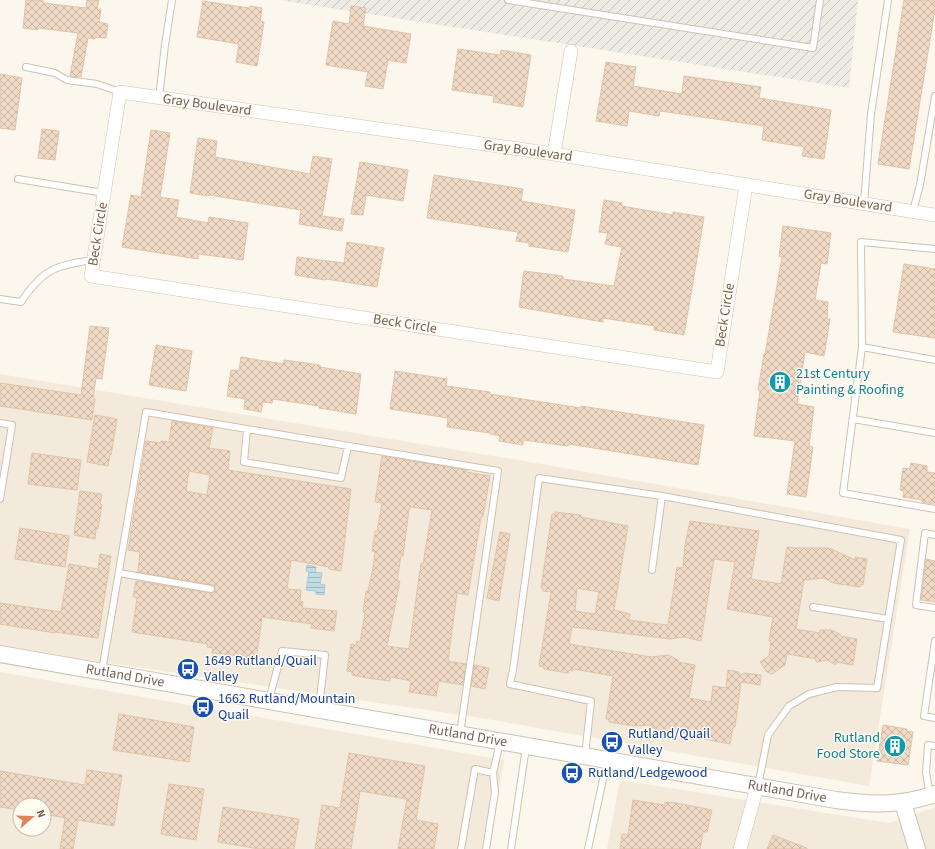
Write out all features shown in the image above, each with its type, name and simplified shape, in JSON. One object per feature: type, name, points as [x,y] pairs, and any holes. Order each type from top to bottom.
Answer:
[{"type":"street","points":[[554,154],[571,51]]},
{"type":"street","name":"Gray Boulevard","points":[[120,92],[554,154],[935,215]]},
{"type":"street","name":"Beck Circle","points":[[120,92],[91,276],[717,372],[746,185]]},
{"type":"street","name":"Rutland Drive","points":[[0,654],[758,788],[836,800],[868,804],[903,803],[932,795]]},
{"type":"street","points":[[740,849],[758,788]]},
{"type":"street","points":[[903,803],[917,849]]},
{"type":"lane","points":[[159,98],[172,0]]},
{"type":"lane","points":[[508,0],[813,48],[820,0]]},
{"type":"lane","points":[[864,203],[871,114],[888,0]]},
{"type":"lane","points":[[26,67],[54,73],[67,80],[97,84],[120,92]]},
{"type":"lane","points":[[913,211],[920,185],[935,96]]},
{"type":"lane","points":[[18,179],[104,193]]},
{"type":"lane","points":[[935,249],[862,242],[862,347],[843,493],[935,509]]},
{"type":"lane","points":[[0,299],[21,302],[31,286],[50,270],[68,264],[94,260]]},
{"type":"lane","points":[[862,347],[935,360]]},
{"type":"lane","points":[[102,672],[146,412],[498,470],[460,735]]},
{"type":"lane","points":[[853,419],[935,434]]},
{"type":"lane","points":[[0,423],[12,425],[0,498]]},
{"type":"lane","points":[[247,429],[244,462],[341,478],[348,446]]},
{"type":"lane","points":[[585,757],[591,701],[510,684],[539,478],[662,496],[901,540],[877,688],[837,687],[808,694],[789,706],[768,735],[758,788]]},
{"type":"lane","points":[[652,570],[662,496]]},
{"type":"lane","points":[[935,535],[925,533],[916,605],[935,608]]},
{"type":"lane","points":[[119,573],[211,589]]},
{"type":"lane","points":[[813,607],[888,619]]},
{"type":"lane","points":[[935,641],[924,716],[935,718]]},
{"type":"lane","points":[[268,701],[282,651],[325,655],[318,710]]},
{"type":"lane","points":[[486,849],[495,792],[493,773],[500,742]]},
{"type":"lane","points":[[932,795],[926,772],[928,745],[935,746]]},
{"type":"lane","points":[[511,849],[526,747]]},
{"type":"lane","points":[[588,849],[607,761]]},
{"type":"lane","points":[[461,849],[475,769],[493,773]]},
{"type":"shaded area","points":[[279,0],[858,0],[849,88]]},
{"type":"shaded area","points":[[0,374],[524,461],[910,529],[869,786],[481,718],[0,647]]},
{"type":"shaded area","points":[[0,672],[504,760],[490,849],[0,849]]},
{"type":"shaded area","points":[[620,780],[889,823],[935,807],[935,849],[607,849]]},
{"type":"water","points":[[307,565],[316,567],[315,572],[322,573],[320,584],[325,585],[324,595],[316,594],[316,591],[306,590],[309,572],[306,571]]},
{"type":"building","points":[[26,0],[43,0],[43,3],[86,8],[87,0],[99,0],[97,9],[101,9],[99,22],[108,24],[106,38],[88,38],[81,77],[70,76],[78,33],[39,28],[38,30],[23,28]]},
{"type":"building","points":[[904,0],[935,0],[935,9],[909,169],[878,164]]},
{"type":"building","points":[[203,1],[249,8],[250,6],[262,8],[260,21],[264,22],[257,66],[236,62],[239,44],[197,37]]},
{"type":"building","points":[[351,6],[366,8],[363,26],[411,34],[406,63],[388,60],[383,89],[365,86],[368,72],[326,65],[333,21],[349,24]]},
{"type":"building","points":[[458,49],[500,55],[501,50],[531,55],[523,107],[493,102],[494,96],[452,90]]},
{"type":"building","points":[[606,62],[636,67],[633,86],[682,94],[684,76],[761,87],[759,98],[831,110],[824,159],[802,156],[804,147],[762,140],[764,126],[660,111],[659,116],[629,111],[627,126],[596,121]]},
{"type":"building","points":[[0,74],[22,78],[15,130],[0,128]]},
{"type":"building","points":[[42,129],[59,131],[55,160],[38,158]]},
{"type":"building","points":[[151,130],[170,133],[160,197],[179,200],[176,217],[208,223],[209,217],[248,223],[243,260],[199,254],[198,259],[122,247],[131,195],[141,197]]},
{"type":"building","points":[[198,138],[217,141],[215,157],[310,174],[313,156],[332,159],[322,216],[344,219],[342,231],[299,224],[301,210],[190,193]]},
{"type":"building","points":[[360,162],[408,170],[403,201],[366,195],[363,215],[351,214]]},
{"type":"building","points":[[434,175],[523,189],[521,201],[575,210],[568,252],[529,246],[529,243],[516,241],[518,232],[427,218]]},
{"type":"building","points":[[604,200],[622,203],[622,206],[673,215],[673,212],[704,217],[684,335],[654,330],[654,326],[603,318],[603,322],[519,307],[524,271],[563,276],[563,279],[614,286],[622,247],[605,244],[608,233],[599,232]]},
{"type":"building","points":[[783,226],[831,233],[827,264],[821,263],[815,300],[828,302],[827,319],[830,319],[824,356],[805,352],[797,404],[814,407],[809,446],[813,447],[806,497],[787,494],[795,441],[754,436],[760,391],[758,390],[782,257],[779,256]]},
{"type":"building","points":[[347,242],[384,248],[377,287],[295,275],[297,257],[344,263]]},
{"type":"building","points":[[904,264],[935,269],[935,338],[893,332]]},
{"type":"building","points":[[90,326],[109,328],[102,379],[96,378],[92,420],[0,406],[0,383],[81,395]]},
{"type":"building","points":[[156,345],[192,351],[186,391],[149,385]]},
{"type":"building","points":[[241,357],[283,364],[284,360],[320,365],[320,367],[361,374],[356,414],[319,408],[319,406],[273,399],[272,403],[263,402],[261,412],[244,409],[245,399],[227,396],[231,370],[239,371]]},
{"type":"building","points":[[395,371],[447,379],[446,386],[490,392],[490,394],[704,425],[698,465],[569,444],[568,446],[523,440],[523,445],[499,441],[500,436],[490,433],[447,427],[448,418],[390,409]]},
{"type":"building","points":[[95,415],[117,419],[108,466],[87,462]]},
{"type":"building","points":[[172,421],[213,428],[209,448],[230,451],[228,470],[351,489],[341,571],[329,569],[329,567],[291,560],[287,589],[301,590],[300,601],[303,602],[302,608],[337,611],[334,631],[311,628],[312,624],[262,617],[257,654],[251,654],[251,657],[212,653],[213,648],[207,647],[208,644],[132,632],[137,598],[133,597],[136,581],[210,593],[213,593],[215,590],[215,587],[212,585],[138,572],[140,552],[128,550],[146,441],[161,443],[161,441],[169,442]],"holes":[[[189,471],[210,475],[207,495],[186,491]]]},
{"type":"building","points":[[32,453],[81,460],[77,490],[28,484]]},
{"type":"building","points":[[382,456],[467,470],[466,472],[490,476],[483,517],[481,517],[468,595],[457,593],[448,661],[466,664],[463,685],[439,681],[436,696],[409,692],[411,681],[391,677],[390,681],[367,678],[352,675],[352,672],[347,671],[351,644],[356,645],[357,641],[360,642],[365,613],[363,612],[366,591],[368,591],[373,568],[375,552],[372,551],[382,503],[375,502]],"holes":[[[411,507],[432,510],[423,564],[421,563],[409,649],[387,646],[400,581],[397,581],[401,556],[403,556],[409,509]]]},
{"type":"building","points":[[911,463],[927,466],[927,472],[935,473],[935,504],[903,497],[904,491],[900,490],[903,468],[910,469]]},
{"type":"building","points":[[80,491],[102,494],[100,504],[102,505],[95,539],[74,535]]},
{"type":"building","points":[[555,512],[581,515],[581,517],[628,526],[614,610],[630,614],[629,620],[668,625],[677,567],[683,568],[685,545],[690,521],[759,531],[751,579],[781,584],[787,547],[829,548],[855,560],[855,557],[867,559],[863,585],[861,584],[860,587],[833,583],[824,578],[804,580],[796,629],[820,633],[820,630],[831,630],[840,634],[840,636],[857,639],[853,665],[836,662],[836,665],[827,660],[816,662],[816,659],[787,654],[785,665],[772,674],[767,672],[760,662],[769,656],[771,641],[769,641],[773,617],[727,609],[735,562],[714,559],[701,641],[684,637],[670,639],[572,627],[569,644],[651,657],[668,655],[678,660],[678,662],[695,665],[689,698],[711,702],[713,686],[726,688],[728,670],[739,672],[739,676],[744,673],[761,675],[760,685],[741,682],[735,727],[733,727],[730,744],[704,739],[705,734],[656,729],[648,725],[634,726],[609,722],[609,719],[606,719],[613,676],[573,669],[573,671],[569,670],[568,673],[544,669],[544,667],[539,666],[551,592],[543,591],[543,588],[541,588],[552,514],[555,514]],"holes":[[[577,588],[599,592],[595,614],[575,611]]]},
{"type":"building","points":[[20,528],[69,536],[65,567],[15,559]]},
{"type":"building","points":[[500,532],[510,534],[499,601],[487,598]]},
{"type":"building","points":[[100,554],[111,556],[98,638],[0,624],[0,603],[61,612],[69,564],[98,569]]},
{"type":"building","points":[[926,559],[935,561],[935,602],[921,600]]},
{"type":"building","points":[[474,665],[489,668],[485,689],[471,686]]},
{"type":"building","points":[[119,714],[194,727],[189,762],[113,750]]},
{"type":"building","name":"Rutland Food Store","points":[[883,725],[907,729],[907,731],[913,732],[908,765],[877,761]]},
{"type":"building","points":[[349,753],[425,766],[416,820],[438,824],[434,849],[398,849],[407,799],[360,791],[351,849],[315,849],[322,805],[340,808]]},
{"type":"building","points":[[87,770],[122,775],[114,826],[78,820],[73,849],[60,849],[65,818],[52,816],[52,797],[12,797],[12,809],[0,807],[0,771],[85,785]]},
{"type":"building","points":[[169,784],[204,789],[196,840],[161,834]]},
{"type":"building","points":[[633,800],[665,805],[665,802],[671,802],[712,810],[707,832],[703,832],[700,849],[620,849],[622,834],[628,835]]},
{"type":"building","points":[[223,807],[299,819],[294,849],[259,849],[218,842]]},
{"type":"building","points":[[773,835],[807,848],[807,849],[767,849]]},
{"type":"place","name":"21st Century Painting & Roofing","points":[[780,382]]},
{"type":"place","name":"1649 Rutland/Quail Valley","points":[[188,669]]},
{"type":"place","name":"1662 Rutland/Mountain Quail","points":[[203,707]]},
{"type":"place","name":"Rutland/Quail Valley","points":[[612,742]]},
{"type":"place","name":"Rutland Food Store","points":[[895,746]]},
{"type":"place","name":"Rutland/Ledgewood","points":[[572,773]]}]
